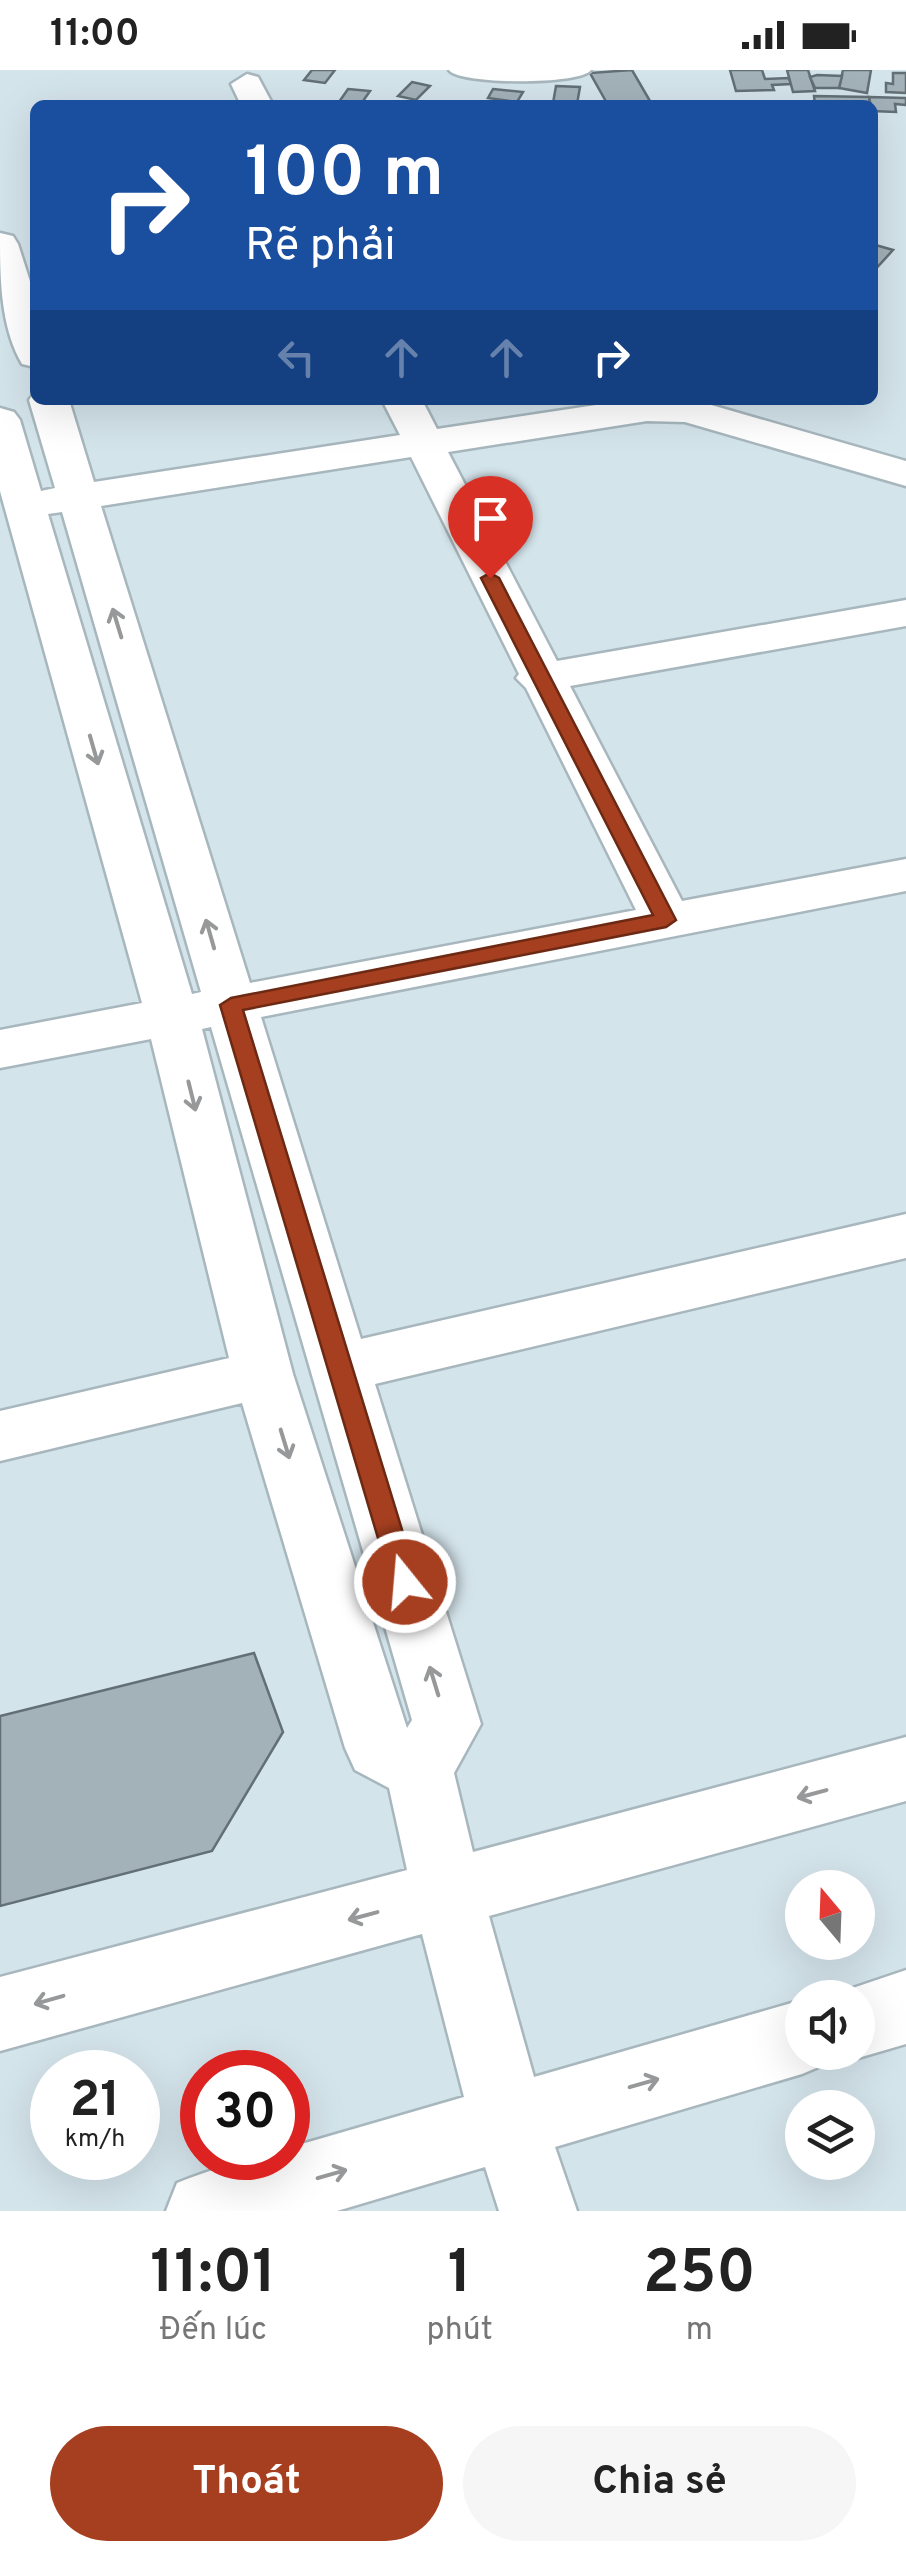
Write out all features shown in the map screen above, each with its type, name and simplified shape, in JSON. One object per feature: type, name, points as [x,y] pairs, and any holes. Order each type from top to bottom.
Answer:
[{"type":"street","points":[[465,70],[575,70]]},
{"type":"street","points":[[0,244],[30,340]]},
{"type":"street","points":[[51,405],[447,1724],[419,1769],[447,1895],[508,2122],[538,2211]]},
{"type":"street","points":[[404,405],[666,920]]},
{"type":"street","points":[[11,507],[647,409],[687,410],[906,474]]},
{"type":"street","points":[[0,420],[11,507],[172,1016],[264,1374],[379,1748],[419,1769]]},
{"type":"street","points":[[540,678],[906,612]]},
{"type":"street","points":[[0,1049],[906,875]]},
{"type":"street","points":[[341,1368],[906,1236]]},
{"type":"street","points":[[0,1436],[264,1374]]},
{"type":"street","points":[[0,2014],[906,1769]]},
{"type":"street","points":[[875,2016],[906,2007]]},
{"type":"street","points":[[205,2211],[785,2041]]},
{"type":"building","points":[[312,70],[335,70],[325,83],[304,80]]},
{"type":"building","points":[[632,70],[649,100],[605,100],[590,73]]},
{"type":"building","points":[[730,70],[762,70],[765,79],[789,78],[791,84],[772,85],[774,90],[736,91]]},
{"type":"building","points":[[787,70],[808,70],[815,91],[793,92]]},
{"type":"building","points":[[843,70],[871,70],[867,93],[839,88]]},
{"type":"building","points":[[893,73],[906,73],[906,93],[886,92],[886,83],[893,84]]},
{"type":"building","points":[[842,76],[839,88],[815,88],[810,77]]},
{"type":"building","points":[[412,82],[430,86],[416,100],[398,96]]},
{"type":"building","points":[[556,86],[580,87],[578,100],[554,100]]},
{"type":"building","points":[[348,89],[370,91],[364,100],[340,100]]},
{"type":"building","points":[[493,89],[523,92],[518,100],[488,98]]},
{"type":"building","points":[[814,96],[869,100],[814,100]]},
{"type":"building","points":[[869,97],[906,98],[906,105],[895,104],[896,112],[878,111],[878,100]]},
{"type":"building","points":[[878,246],[893,250],[878,266]]},
{"type":"building","points":[[254,1653],[283,1732],[212,1851],[0,1906],[0,1716]]},
{"type":"route","points":[[405,1582],[231,1005],[666,920],[490,578]]}]
